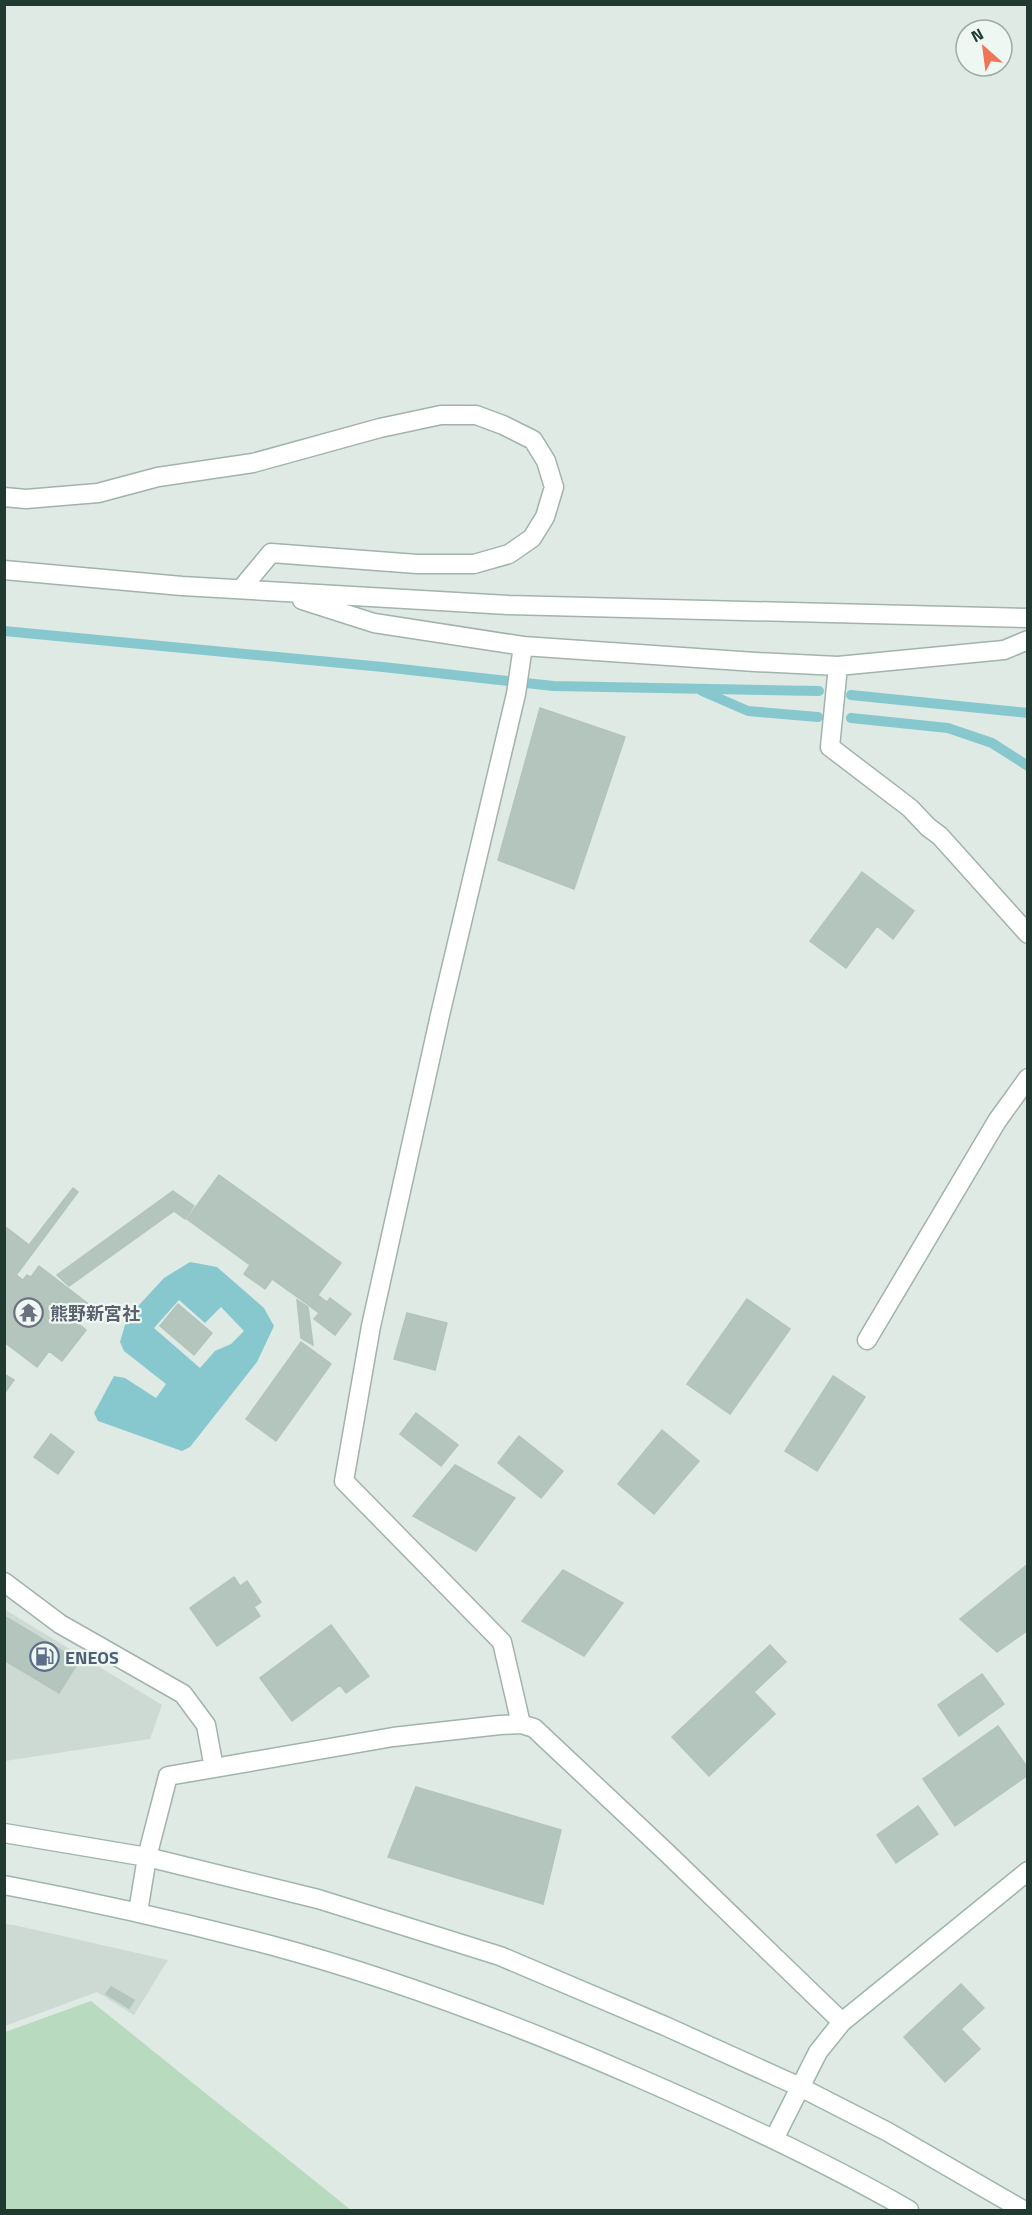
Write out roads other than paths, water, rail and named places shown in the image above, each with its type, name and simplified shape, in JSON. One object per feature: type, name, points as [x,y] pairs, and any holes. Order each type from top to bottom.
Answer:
[{"type":"street","points":[[4,497],[26,499],[98,493],[158,477],[253,463],[380,428],[441,415],[476,414],[503,425],[532,440],[546,461],[554,487],[545,517],[532,538],[509,554],[474,564],[417,564],[271,553],[241,589]]},
{"type":"street","points":[[4,570],[182,586],[508,605],[1028,618]]},
{"type":"street","points":[[277,591],[374,623],[523,646],[755,662],[838,666],[1004,650],[1028,640]]},
{"type":"street","points":[[521,1724],[502,1642],[344,1481],[371,1326],[516,694],[523,646]]},
{"type":"street","points":[[838,666],[830,747],[910,808],[928,828],[940,836],[1028,934]]},
{"type":"street","points":[[867,1340],[997,1121],[1028,1078]]},
{"type":"street","points":[[4,1582],[60,1624],[183,1694],[206,1725],[214,1768]]},
{"type":"street","points":[[138,1912],[147,1857],[168,1776],[393,1737],[463,1728],[521,1724],[534,1728],[842,2022]]},
{"type":"street","points":[[4,1833],[147,1857],[318,1899],[500,1956],[665,2026],[800,2087],[888,2132],[1023,2211]]},
{"type":"street","points":[[774,2139],[818,2052],[842,2022],[1028,1871]]},
{"type":"street","points":[[4,1885],[138,1912],[272,1946],[394,1984],[542,2036],[693,2101],[774,2139],[909,2211]]},
{"type":"water","points":[[190,1262],[217,1267],[264,1308],[274,1326],[257,1362],[190,1447],[182,1451],[98,1421],[94,1413],[114,1376],[125,1378],[156,1398],[166,1384],[124,1351],[120,1342],[127,1318],[164,1278]],"holes":[[[179,1300],[205,1323],[221,1307],[244,1331],[231,1344],[215,1351],[200,1368],[154,1328]]]},
{"type":"waterway","points":[[4,631],[383,667],[553,686],[819,691]]},
{"type":"waterway","points":[[702,691],[748,711],[818,717]]},
{"type":"waterway","points":[[851,695],[1028,713]]},
{"type":"waterway","points":[[851,718],[948,728],[992,743],[1028,766]]},
{"type":"place","name":"熊野新宮社","points":[[29,1313]]},
{"type":"place","name":"ENEOS","points":[[44,1657]]}]
